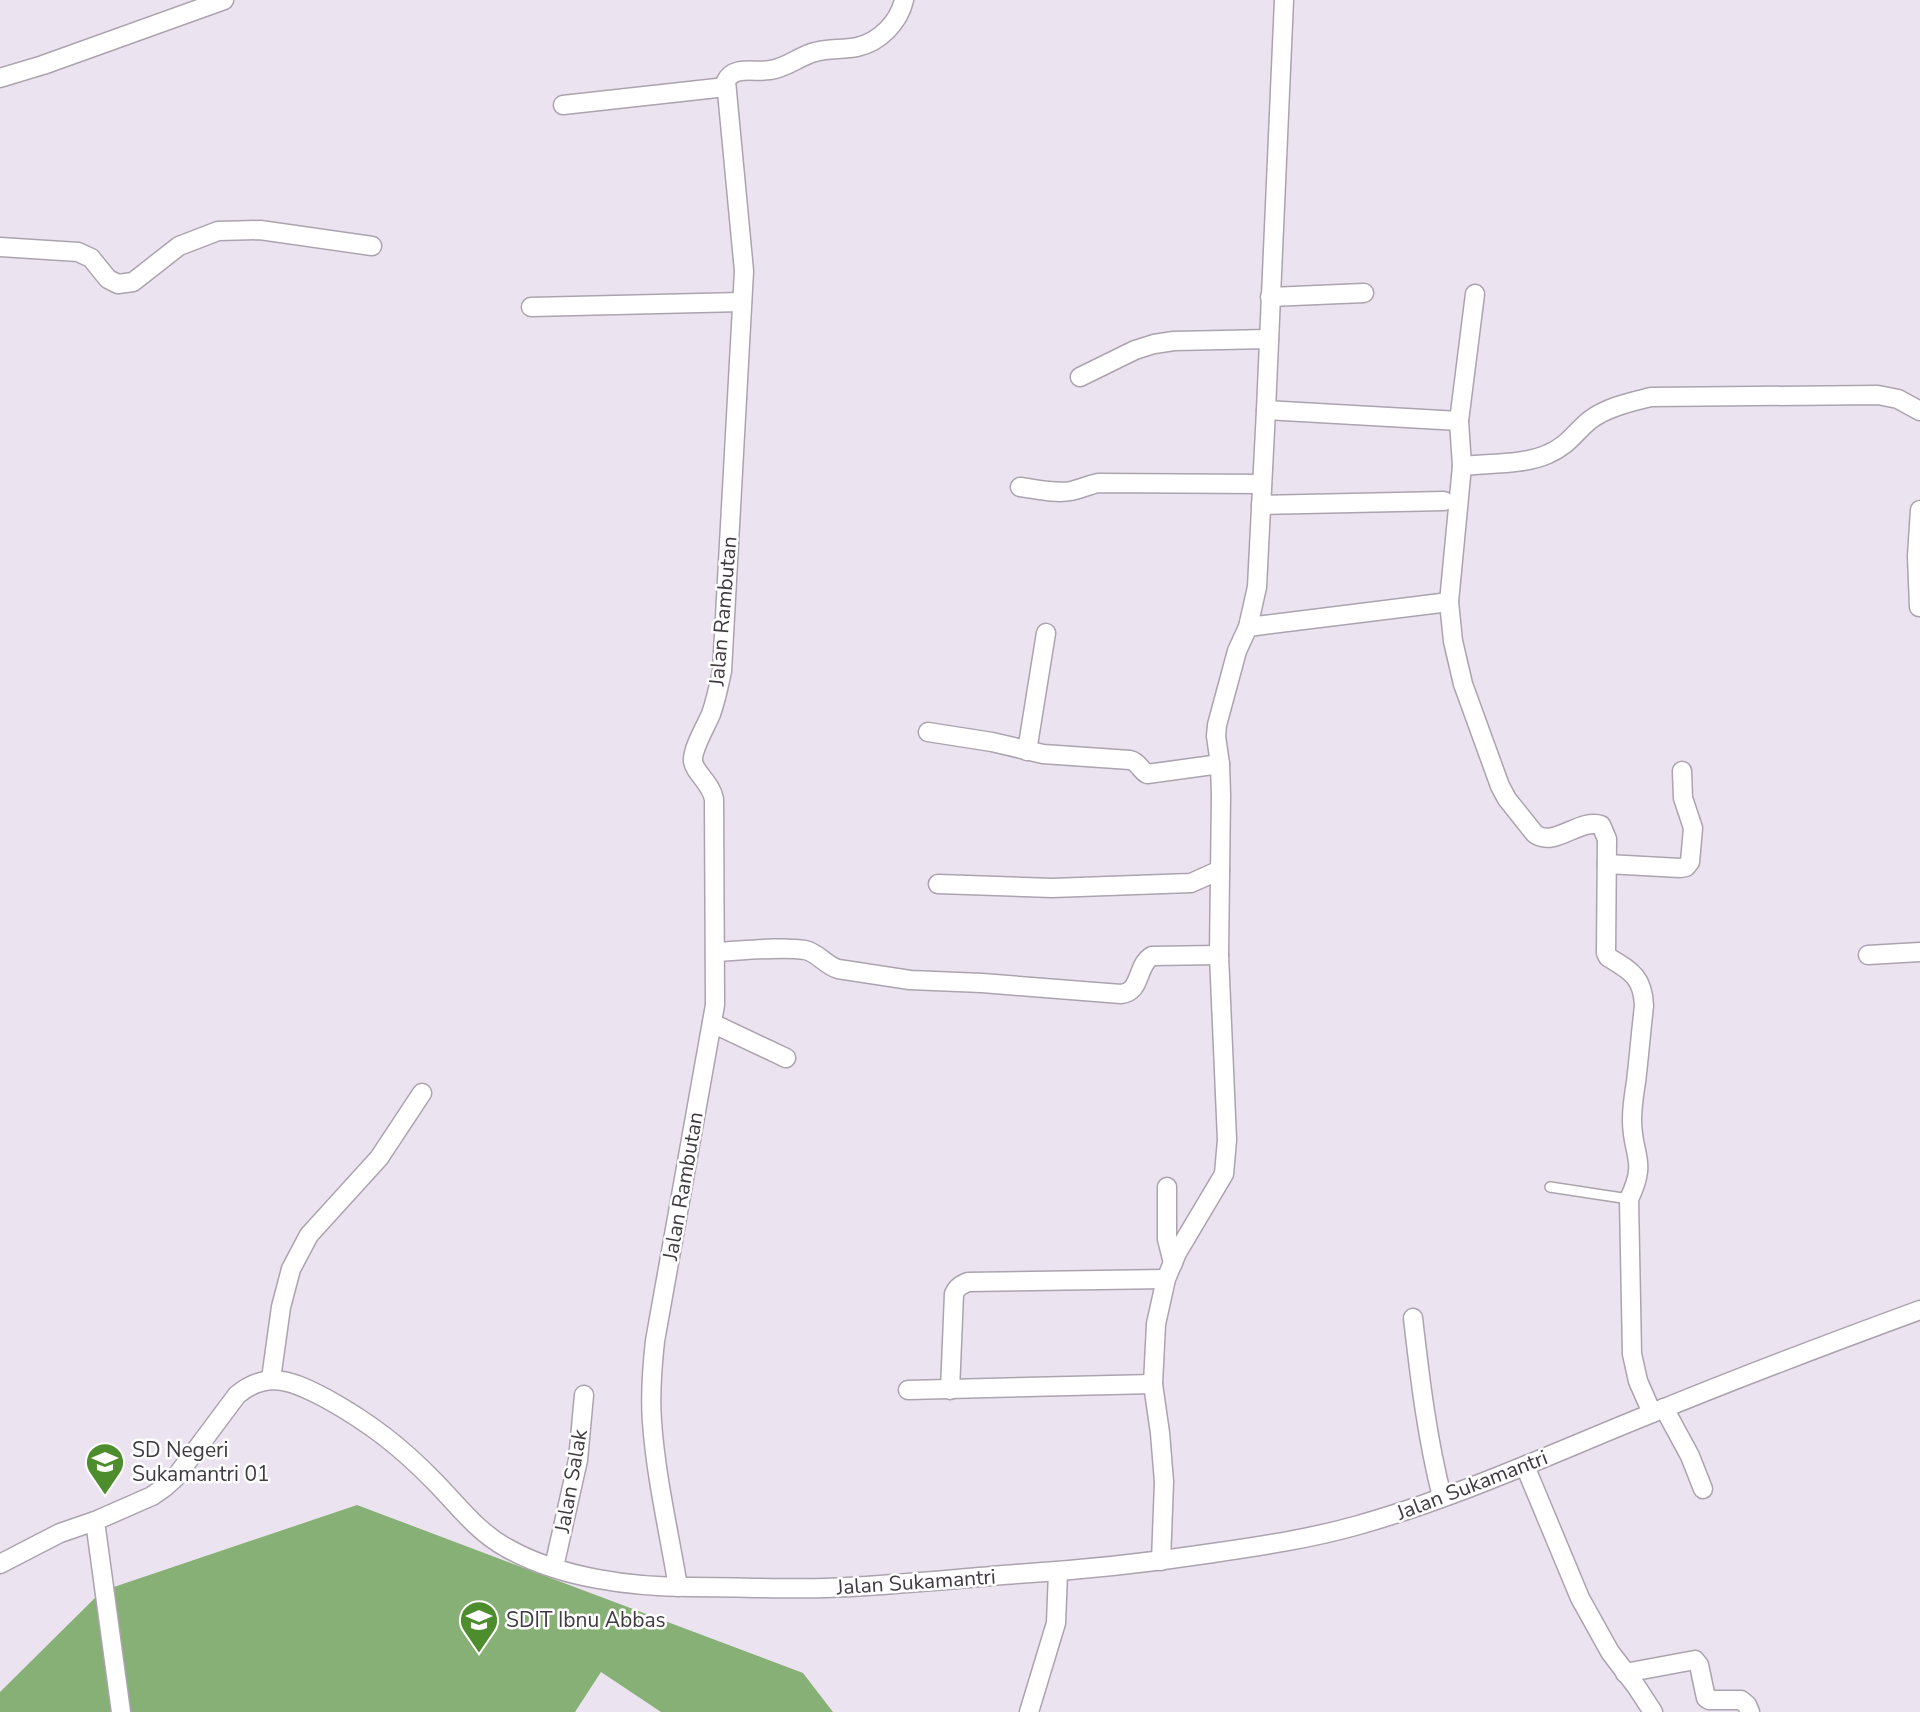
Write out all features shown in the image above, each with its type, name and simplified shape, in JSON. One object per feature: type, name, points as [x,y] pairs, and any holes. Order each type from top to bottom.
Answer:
[{"type":"street","points":[[0,78],[224,0]]},
{"type":"street","points":[[563,105],[726,87],[728,76],[737,71],[778,69],[816,52],[871,43],[893,24],[904,0]]},
{"type":"street","points":[[1161,1561],[1164,1482],[1153,1384],[1156,1324],[1170,1271],[1194,1222],[1224,1174],[1227,1158],[1219,955],[1220,764],[1216,736],[1237,651],[1248,627],[1257,587],[1284,0]]},
{"type":"street","name":"Jalan Rambutan","points":[[678,1587],[656,1462],[652,1377],[654,1341],[716,989],[714,799],[710,786],[693,761],[722,671],[744,271],[726,87]]},
{"type":"street","points":[[0,247],[78,252],[90,258],[108,279],[118,284],[133,282],[179,246],[218,231],[260,230],[372,246]]},
{"type":"street","points":[[1270,297],[1364,293]]},
{"type":"street","points":[[1475,294],[1460,421],[1462,466],[1450,603],[1453,641],[1463,684],[1507,799],[1535,834],[1544,839],[1592,823],[1601,825],[1607,839],[1606,953],[1633,974],[1640,984],[1644,999],[1632,1118],[1633,1139],[1640,1167],[1629,1199],[1632,1354],[1638,1381],[1690,1456],[1703,1489]]},
{"type":"street","points":[[531,307],[742,302]]},
{"type":"street","points":[[1080,377],[1154,344],[1174,341],[1269,340]]},
{"type":"street","points":[[1462,466],[1527,460],[1550,454],[1570,441],[1601,414],[1651,397],[1878,395],[1898,399],[1920,411]]},
{"type":"street","points":[[1266,410],[1460,421]]},
{"type":"street","points":[[1020,487],[1062,492],[1098,483],[1262,485]]},
{"type":"street","points":[[1261,505],[1444,501]]},
{"type":"street","points":[[1919,607],[1917,556],[1920,510]]},
{"type":"street","points":[[1248,627],[1450,603]]},
{"type":"street","points":[[1027,751],[1046,633]]},
{"type":"street","points":[[928,732],[992,742],[1044,754],[1130,760],[1138,763],[1147,774],[1220,764]]},
{"type":"street","points":[[1606,864],[1680,869],[1688,865],[1693,828],[1683,797],[1682,771]]},
{"type":"street","points":[[938,884],[1052,888],[1191,883],[1220,870]]},
{"type":"street","points":[[716,953],[807,950],[816,954],[828,966],[838,969],[911,980],[1121,994],[1129,993],[1135,988],[1146,960],[1152,956],[1219,955]]},
{"type":"street","points":[[1868,955],[1920,952]]},
{"type":"street","points":[[712,1023],[786,1059]]},
{"type":"street","points":[[0,1564],[60,1533],[152,1496],[175,1478],[237,1395],[246,1387],[271,1379],[281,1307],[291,1269],[309,1235],[379,1158],[422,1093]]},
{"type":"street","points":[[1167,1187],[1166,1227],[1170,1271]]},
{"type":"street","points":[[950,1390],[954,1294],[959,1286],[968,1282],[1170,1271]]},
{"type":"street","name":"Jalan Sukamantri","points":[[271,1379],[300,1385],[369,1423],[392,1440],[488,1537],[532,1560],[636,1585],[828,1588],[1058,1572],[1161,1561],[1295,1541],[1390,1516],[1442,1497],[1920,1310]]},
{"type":"street","points":[[1413,1318],[1425,1419],[1442,1497]]},
{"type":"street","points":[[908,1390],[1153,1384]]},
{"type":"street","name":"Jalan Salak","points":[[554,1567],[578,1460],[584,1395]]},
{"type":"street","points":[[1525,1466],[1580,1598],[1610,1652],[1653,1712]]},
{"type":"street","points":[[95,1521],[121,1712]]},
{"type":"street","points":[[1029,1712],[1056,1623],[1058,1572]]},
{"type":"street","points":[[1625,1672],[1695,1660],[1699,1665],[1706,1698],[1741,1700],[1749,1712]]},
{"type":"lane","points":[[1550,1187],[1629,1199]]},
{"type":"green space","points":[[357,1505],[803,1673],[833,1712],[661,1712],[601,1672],[575,1712],[0,1712],[0,1692],[102,1591]]},
{"type":"place","name":"SD Negeri Sukamantri 01","points":[[105,1496]]},
{"type":"place","name":"SDIT Ibnu Abbas","points":[[479,1654]]}]
